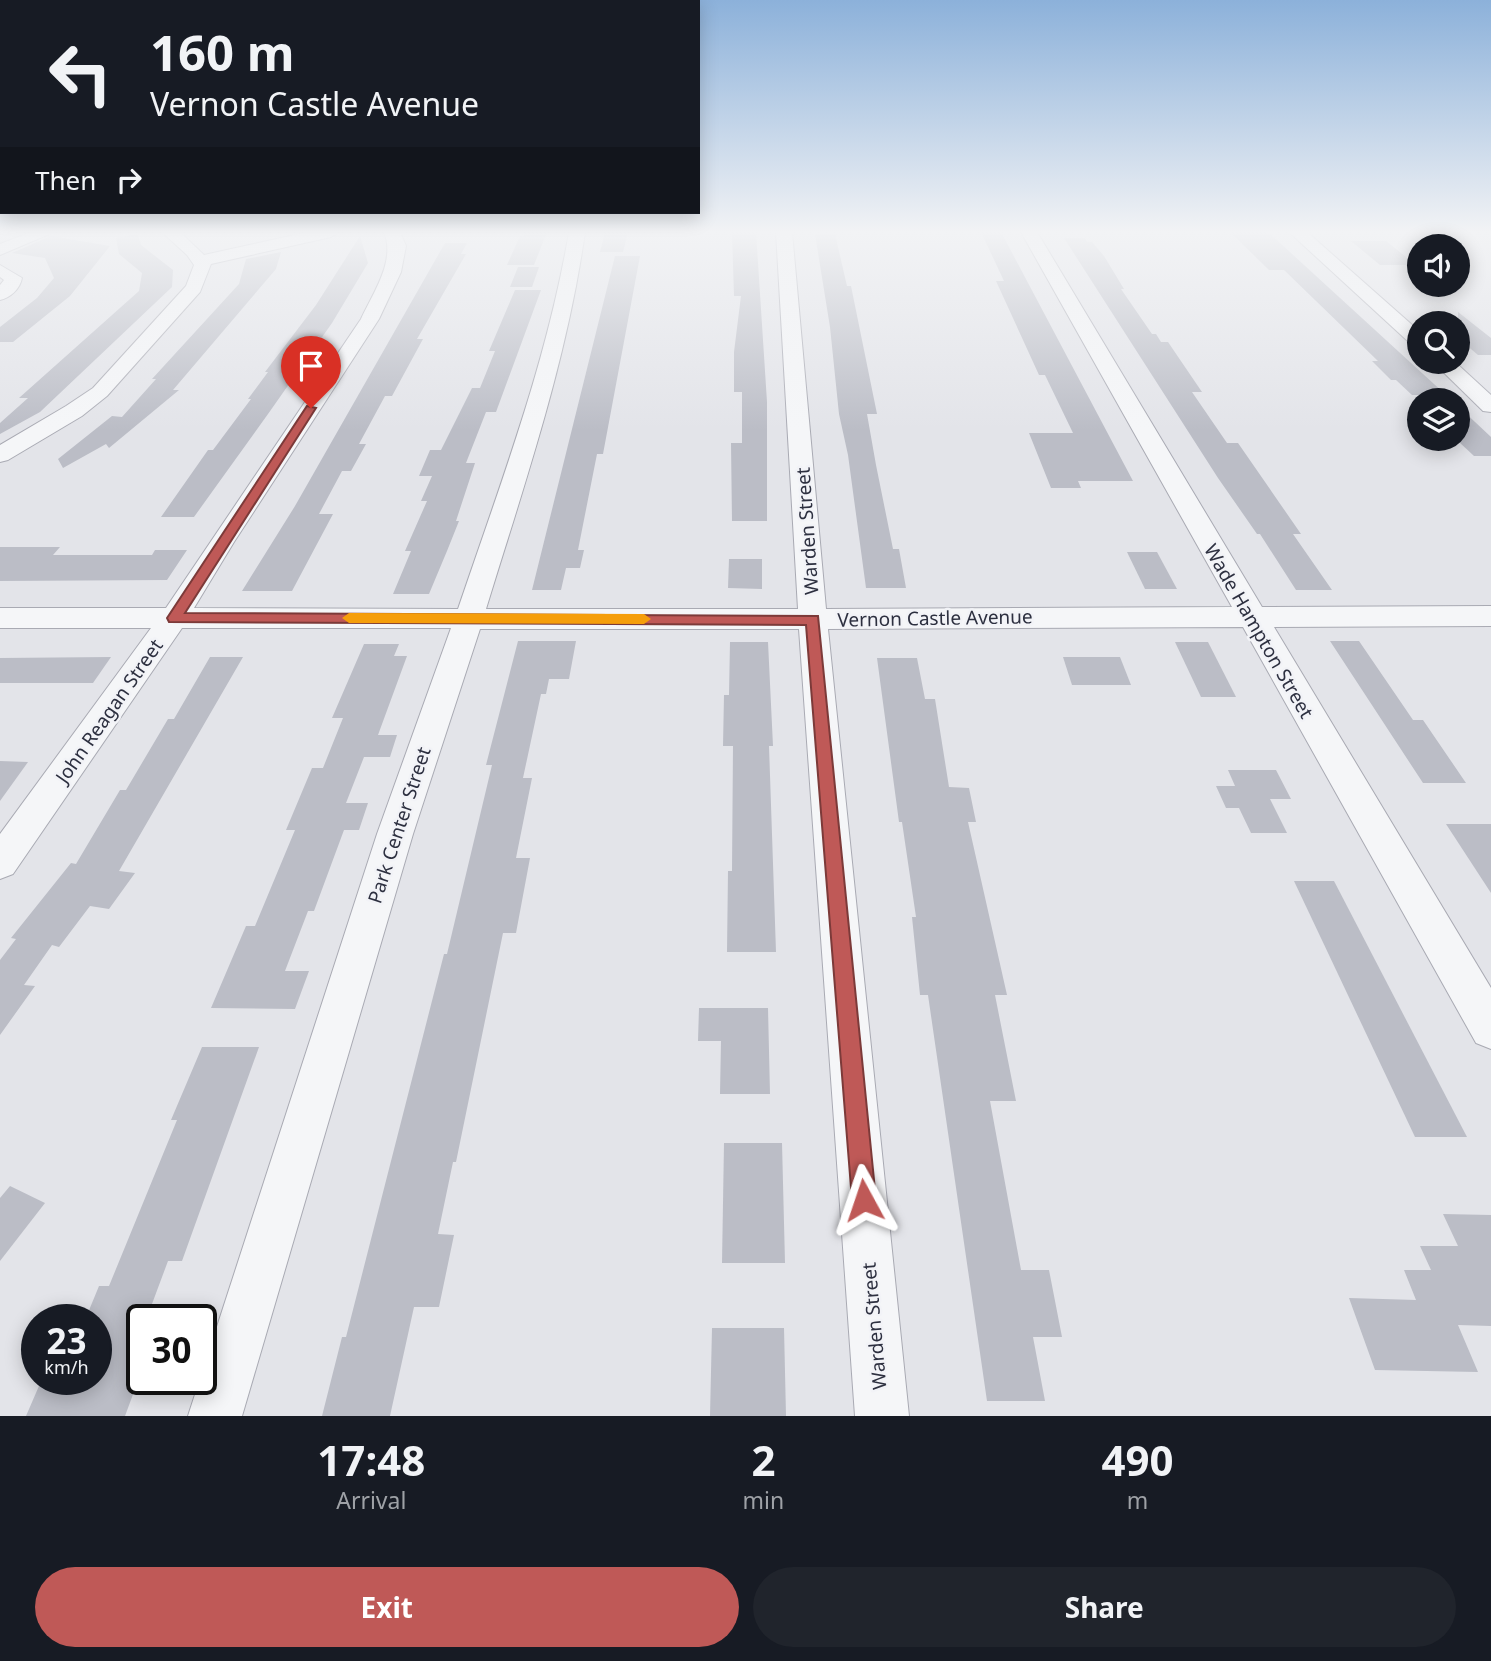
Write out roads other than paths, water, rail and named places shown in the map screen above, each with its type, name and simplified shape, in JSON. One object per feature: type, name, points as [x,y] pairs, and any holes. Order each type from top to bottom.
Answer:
[{"type":"street","points":[[0,455],[75,411],[121,372],[185,298]]},
{"type":"street","name":"John Reagan Street","points":[[0,863],[174,618],[221,542],[370,319],[380,298]]},
{"type":"street","name":"Park Center Street","points":[[215,1416],[395,834],[469,618],[557,340],[566,298]]},
{"type":"street","name":"Warden Street","points":[[789,298],[813,620],[882,1416]]},
{"type":"street","name":"Wade Hampton Street","points":[[1067,298],[1491,1028]]},
{"type":"street","points":[[1371,298],[1407,330]]},
{"type":"street","points":[[1456,374],[1491,406]]},
{"type":"street","name":"Vernon Castle Avenue","points":[[0,618],[813,620],[1491,616]]}]
